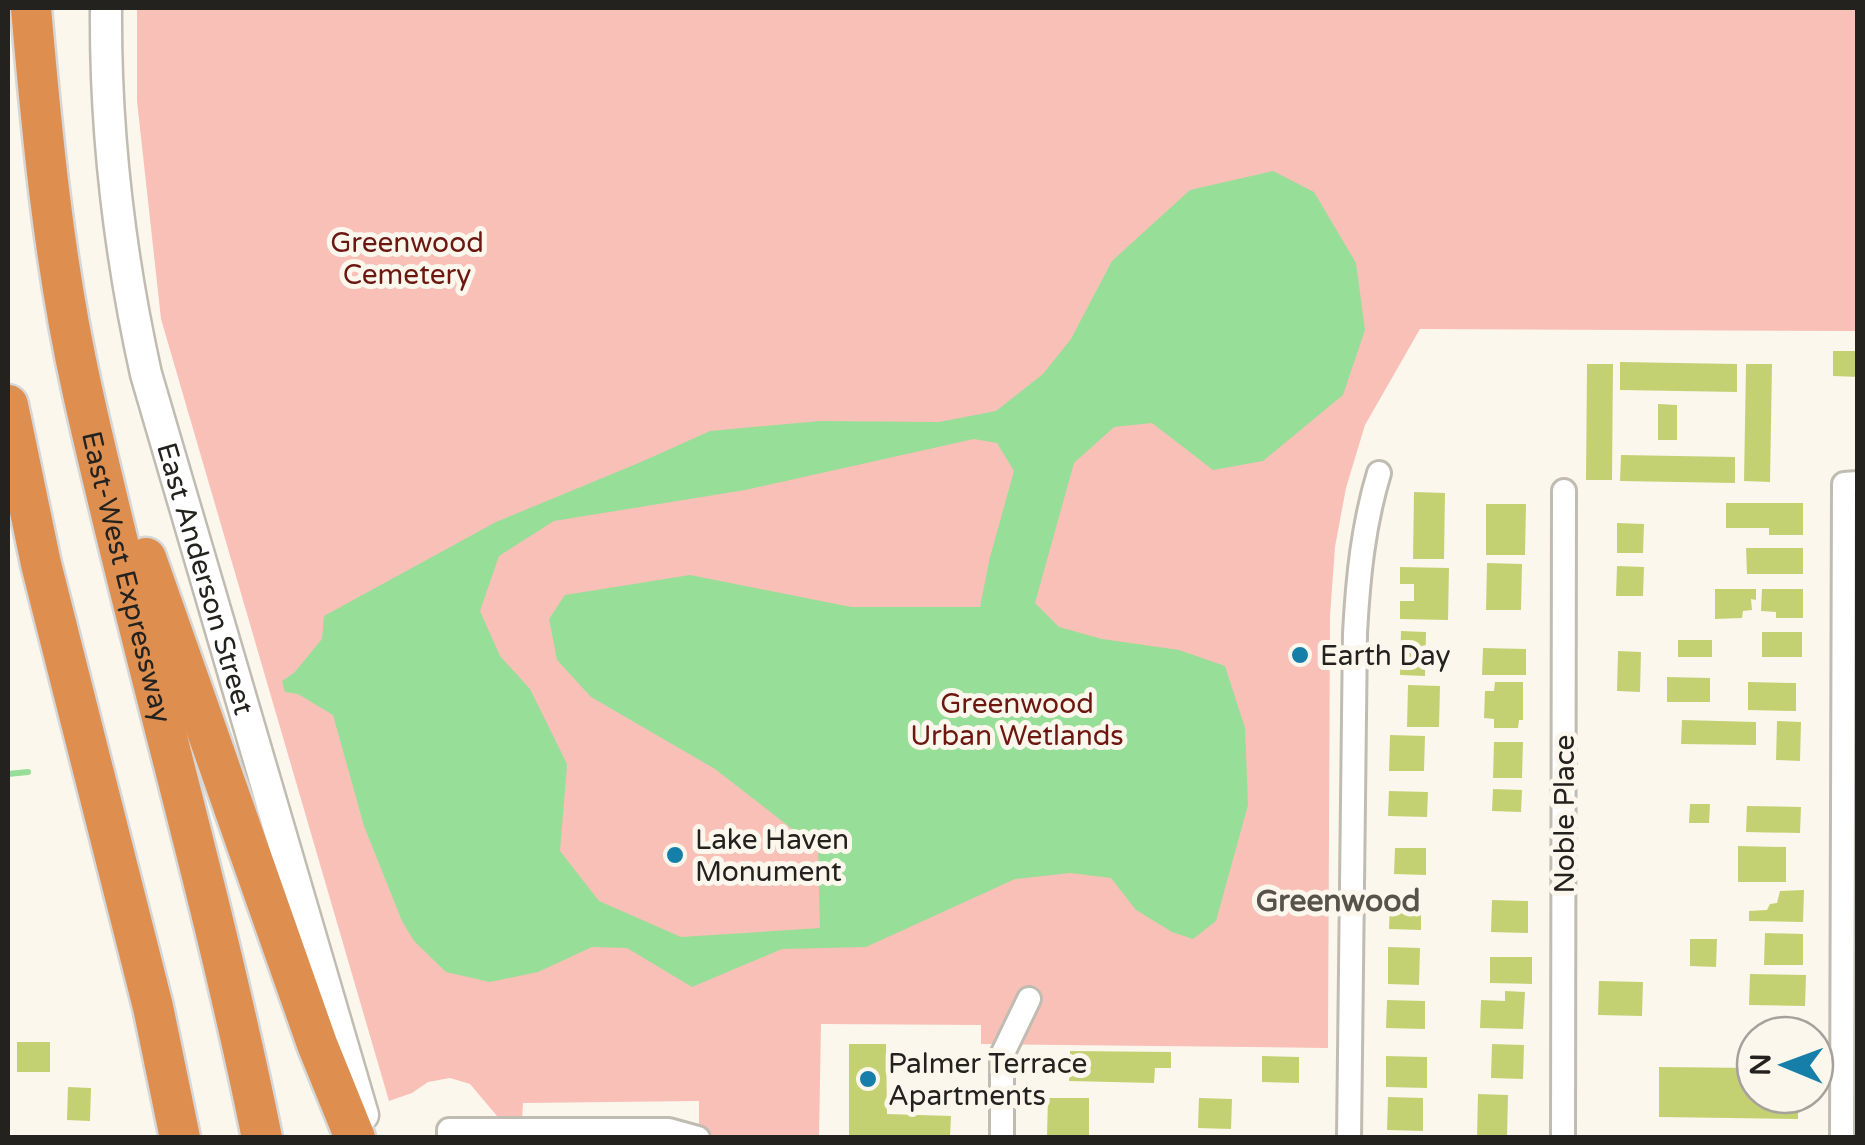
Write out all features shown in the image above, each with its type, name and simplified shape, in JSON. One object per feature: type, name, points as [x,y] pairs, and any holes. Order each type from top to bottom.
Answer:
[{"type":"highway","name":"East-West Expressway","points":[[30,8],[54,231],[82,388],[239,1025],[262,1138]]},
{"type":"highway","points":[[82,388],[154,579],[316,1044],[355,1138]]},
{"type":"highway","points":[[8,405],[42,564],[153,1007],[180,1138]]},
{"type":"main road","name":"East Anderson Street","points":[[106,8],[108,111],[116,203],[123,262],[146,374],[370,1138]]},
{"type":"street","points":[[1349,1138],[1356,598],[1364,531],[1379,473]]},
{"type":"street","points":[[1842,1138],[1850,949],[1851,483]]},
{"type":"street","name":"Noble Place","points":[[1563,1138],[1564,491]]},
{"type":"street","points":[[1002,1138],[1002,1055],[1030,998]]},
{"type":"street","points":[[449,1134],[669,1130],[698,1138]]},
{"type":"green space","points":[[137,8],[1857,8],[1857,331],[1420,329],[1365,425],[1346,488],[1335,547],[1330,616],[1328,1048],[981,1044],[981,1025],[821,1024],[819,1137],[714,1137],[699,1124],[699,1101],[523,1103],[522,1120],[497,1116],[470,1084],[450,1078],[428,1082],[389,1101],[161,319],[137,101]]},
{"type":"shaded area","points":[[1273,171],[1314,192],[1356,263],[1365,330],[1343,395],[1263,461],[1213,470],[1152,423],[1114,427],[1074,463],[1035,603],[1059,627],[1102,639],[1179,650],[1225,666],[1245,728],[1248,805],[1216,921],[1193,939],[1172,932],[1136,910],[1111,878],[1070,873],[1015,879],[866,947],[782,949],[692,987],[627,948],[592,947],[538,972],[490,982],[446,972],[414,941],[402,921],[364,826],[333,715],[298,694],[285,692],[282,681],[294,673],[322,639],[324,616],[496,522],[710,431],[820,421],[939,422],[996,411],[1043,374],[1071,339],[1112,261],[1190,190]],"holes":[[[974,439],[997,443],[1014,471],[980,607],[851,607],[690,575],[565,595],[549,619],[557,660],[591,697],[715,769],[818,849],[820,928],[681,937],[599,901],[560,851],[567,764],[530,689],[500,656],[480,611],[499,556],[554,521],[745,490]]]},
{"type":"building","points":[[1833,351],[1858,351],[1858,377],[1833,376]]},
{"type":"building","points":[[1620,362],[1737,364],[1737,392],[1620,390]]},
{"type":"building","points":[[1587,364],[1613,364],[1612,480],[1586,480]]},
{"type":"building","points":[[1746,364],[1772,364],[1770,482],[1744,481]]},
{"type":"building","points":[[1658,404],[1677,405],[1677,440],[1658,440]]},
{"type":"building","points":[[1621,455],[1735,457],[1735,483],[1620,481]]},
{"type":"building","points":[[1414,492],[1445,493],[1444,559],[1413,559]]},
{"type":"building","points":[[1726,503],[1803,503],[1803,535],[1769,535],[1769,528],[1726,528]]},
{"type":"building","points":[[1486,504],[1526,504],[1525,555],[1486,555]]},
{"type":"building","points":[[1617,523],[1644,524],[1643,553],[1617,553]]},
{"type":"building","points":[[1746,548],[1803,548],[1803,574],[1747,574]]},
{"type":"building","points":[[1487,563],[1522,564],[1521,610],[1486,610]]},
{"type":"building","points":[[1617,566],[1644,567],[1643,596],[1616,596]]},
{"type":"building","points":[[1400,567],[1449,568],[1448,620],[1400,619],[1400,601],[1414,601],[1414,584],[1400,584]]},
{"type":"building","points":[[1715,589],[1756,589],[1756,600],[1751,599],[1752,610],[1743,611],[1742,618],[1715,619]]},
{"type":"building","points":[[1762,589],[1803,589],[1803,618],[1776,618],[1776,612],[1761,611]]},
{"type":"building","points":[[1401,631],[1426,632],[1425,676],[1400,675]]},
{"type":"building","points":[[1762,632],[1802,632],[1802,657],[1762,657]]},
{"type":"building","points":[[1678,640],[1712,640],[1712,657],[1678,657]]},
{"type":"building","points":[[1483,648],[1526,649],[1526,675],[1482,675]]},
{"type":"building","points":[[1618,651],[1641,652],[1640,692],[1617,691]]},
{"type":"building","points":[[1667,677],[1710,678],[1710,702],[1667,702]]},
{"type":"building","points":[[1495,682],[1523,682],[1523,720],[1519,720],[1518,728],[1494,728],[1494,719],[1484,718],[1485,691],[1494,691]]},
{"type":"building","points":[[1748,682],[1796,683],[1796,711],[1748,710]]},
{"type":"building","points":[[1408,685],[1440,686],[1439,727],[1407,727]]},
{"type":"building","points":[[1682,720],[1756,722],[1756,745],[1681,744]]},
{"type":"building","points":[[1777,721],[1801,722],[1800,761],[1776,760]]},
{"type":"building","points":[[1390,735],[1425,736],[1424,771],[1389,771]]},
{"type":"building","points":[[1494,742],[1523,742],[1522,778],[1493,778]]},
{"type":"building","points":[[1493,789],[1522,790],[1521,812],[1492,811]]},
{"type":"building","points":[[1389,791],[1428,792],[1427,817],[1388,816]]},
{"type":"building","points":[[1690,804],[1710,804],[1709,823],[1689,823]]},
{"type":"building","points":[[1747,806],[1801,807],[1800,833],[1746,832]]},
{"type":"building","points":[[1738,846],[1786,847],[1786,882],[1738,882]]},
{"type":"building","points":[[1395,848],[1426,848],[1426,875],[1394,874]]},
{"type":"building","points":[[1804,890],[1803,922],[1749,921],[1749,911],[1767,910],[1770,904],[1777,903],[1780,891]]},
{"type":"building","points":[[1390,900],[1421,900],[1421,930],[1389,929]]},
{"type":"building","points":[[1492,900],[1528,901],[1528,933],[1491,932]]},
{"type":"building","points":[[1765,933],[1803,934],[1803,965],[1764,965]]},
{"type":"building","points":[[1690,939],[1717,939],[1716,967],[1690,966]]},
{"type":"building","points":[[1388,947],[1420,948],[1419,985],[1388,984]]},
{"type":"building","points":[[1490,957],[1532,957],[1532,984],[1490,983]]},
{"type":"building","points":[[1750,974],[1806,975],[1805,1006],[1749,1005]]},
{"type":"building","points":[[1599,981],[1643,982],[1642,1016],[1598,1015]]},
{"type":"building","points":[[1505,991],[1525,992],[1523,1029],[1480,1028],[1481,1000],[1505,1001]]},
{"type":"building","points":[[1387,1000],[1425,1001],[1425,1029],[1386,1028]]},
{"type":"building","points":[[17,1042],[50,1042],[50,1072],[17,1072]]},
{"type":"building","name":"Palmer Terrace Apartments","points":[[849,1044],[886,1044],[887,1114],[951,1116],[950,1138],[849,1138]]},
{"type":"building","points":[[1492,1044],[1524,1045],[1523,1079],[1491,1078]]},
{"type":"building","points":[[1070,1051],[1171,1052],[1171,1068],[1155,1068],[1154,1083],[1069,1081]]},
{"type":"building","points":[[1262,1056],[1299,1057],[1299,1083],[1262,1082]]},
{"type":"building","points":[[1386,1056],[1427,1057],[1427,1088],[1386,1087]]},
{"type":"building","points":[[1659,1067],[1735,1068],[1735,1115],[1798,1115],[1798,1119],[1659,1117]]},
{"type":"building","points":[[68,1087],[91,1088],[90,1121],[67,1120]]},
{"type":"building","points":[[1478,1094],[1508,1095],[1507,1138],[1477,1138]]},
{"type":"building","points":[[1388,1097],[1423,1098],[1423,1131],[1387,1130]]},
{"type":"building","points":[[1048,1098],[1089,1098],[1089,1137],[1047,1136]]},
{"type":"building","points":[[1199,1098],[1232,1099],[1231,1129],[1198,1128]]},
{"type":"waterway","points":[[8,774],[28,772]]},
{"type":"place","name":"Earth Day","points":[[1300,655]]},
{"type":"place","name":"Lake Haven Monument","points":[[675,855]]},
{"type":"place","name":"Palmer Terrace Apartments","points":[[868,1079]]},
{"type":"district","name":"Greenwood","points":[[1338,901]]},
{"type":"park label","name":"Greenwood Cemetery","points":[[407,258]]},
{"type":"park label","name":"Greenwood Urban Wetlands","points":[[1017,719]]}]
